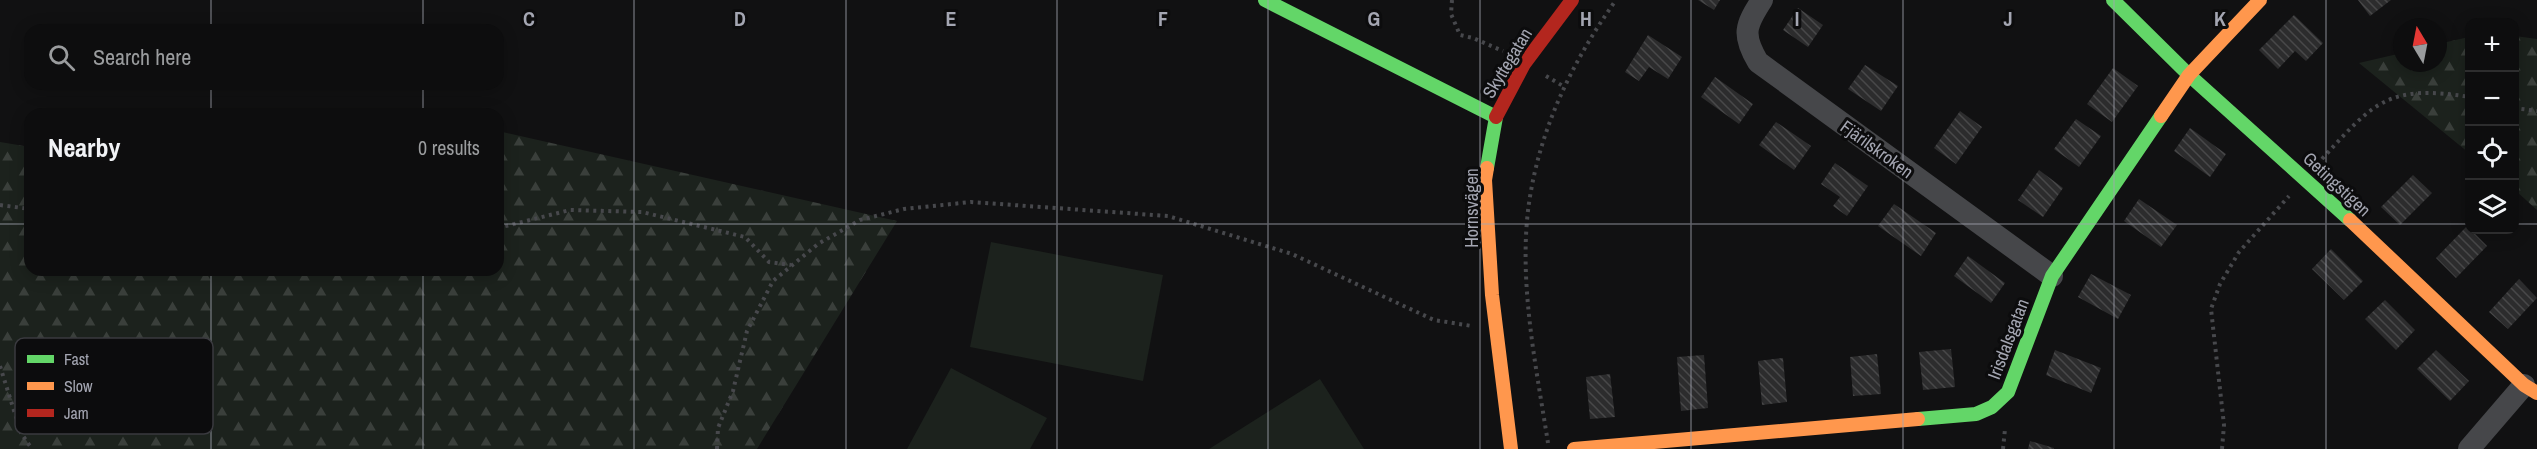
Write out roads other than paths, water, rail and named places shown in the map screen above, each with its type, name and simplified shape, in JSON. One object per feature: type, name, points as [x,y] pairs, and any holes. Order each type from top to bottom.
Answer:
[{"type":"street","points":[[1265,0],[1496,117]]},
{"type":"street","name":"Skyttegatan","points":[[1496,117],[1524,64],[1572,0]]},
{"type":"street","name":"Fjärilskroken","points":[[1762,0],[1749,20],[1746,34],[1749,48],[1758,62],[2052,276]]},
{"type":"street","name":"Getingstigen","points":[[2113,0],[2189,75],[2305,177],[2530,389]]},
{"type":"street","name":"Irisdalsgatan","points":[[1574,449],[1976,414],[1992,407],[2008,392],[2052,276],[2189,75],[2260,0]]},
{"type":"street","name":"Hornsvägen","points":[[1496,117],[1485,180],[1496,330],[1511,449]]},
{"type":"street","points":[[2469,449],[2530,389]]}]
